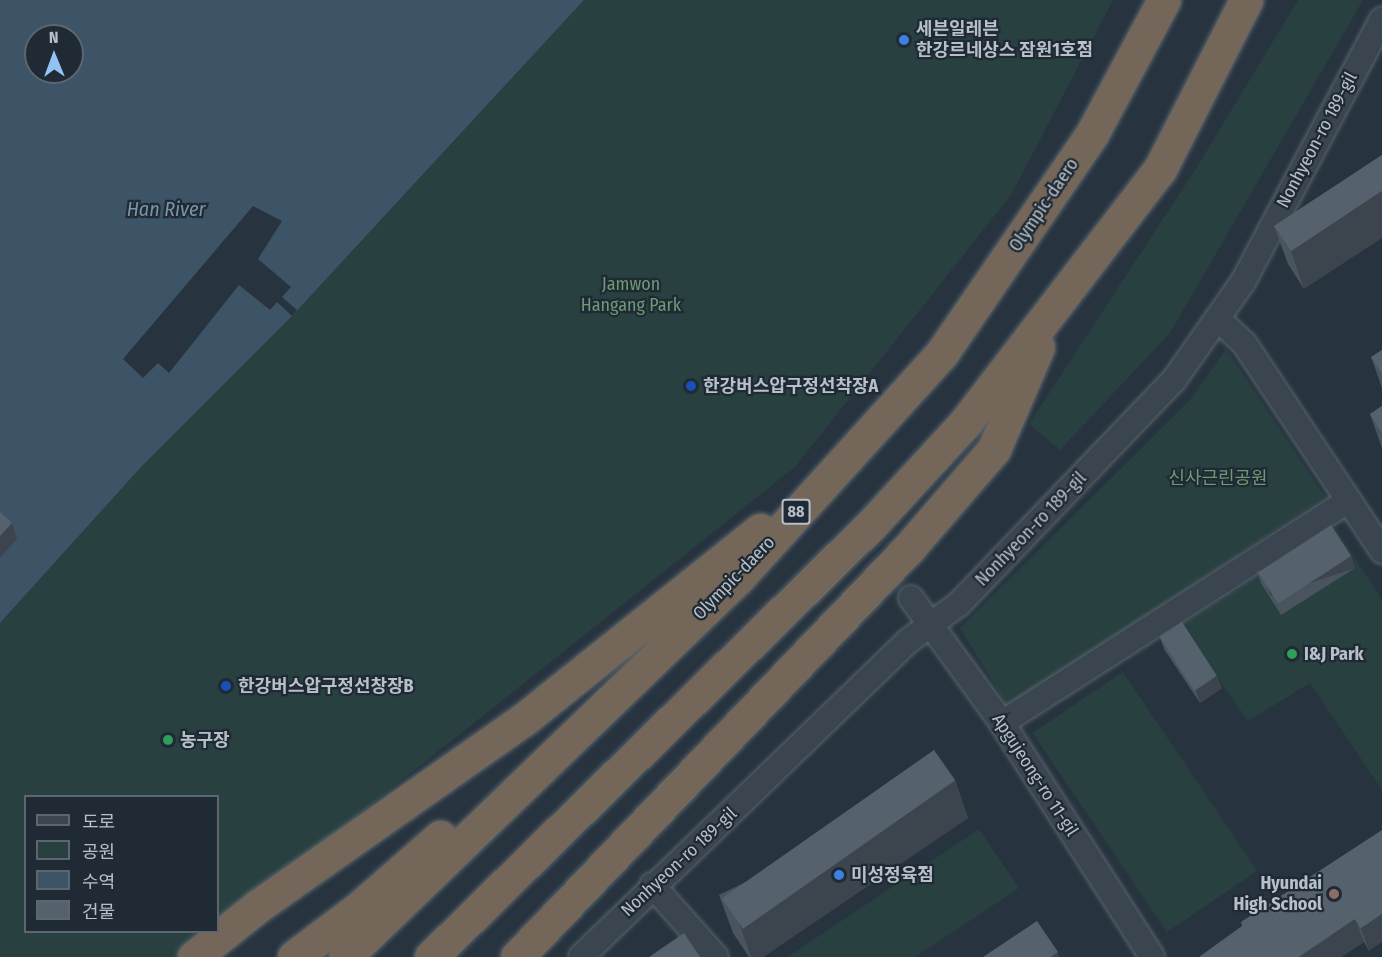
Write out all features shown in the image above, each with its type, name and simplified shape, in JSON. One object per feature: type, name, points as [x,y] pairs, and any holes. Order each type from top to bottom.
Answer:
[{"type":"highway","name":"Olympic-daero","points":[[345,957],[493,811],[738,578],[826,478],[942,353],[1092,134],[1164,0]]},
{"type":"highway","points":[[431,957],[873,523],[965,423],[1160,169],[1246,0]]},
{"type":"highway","points":[[517,957],[908,549],[994,449],[1057,302]]},
{"type":"highway","points":[[194,957],[258,906],[523,720],[826,478]]},
{"type":"highway","points":[[294,957],[359,908],[443,835],[493,811]]},
{"type":"street","name":"Nonhyeon-ro 189-gil","points":[[580,957],[652,885],[674,869],[908,641],[959,604],[1174,380],[1219,320],[1382,20]]},
{"type":"street","points":[[1219,320],[1244,343],[1382,551]]},
{"type":"street","points":[[1002,723],[1349,500]]},
{"type":"street","name":"Apgujeong-ro 11-gil","points":[[911,598],[933,625],[1002,723],[1152,957]]},
{"type":"street","points":[[652,885],[716,957]]},
{"type":"green space","name":"Jamwon Hangang Park","points":[[584,0],[1113,0],[1011,195],[795,467],[312,852],[219,933],[219,795],[24,795],[24,933],[219,933],[191,957],[0,957],[0,623],[142,466],[292,316]]},
{"type":"green space","points":[[1298,0],[1363,0],[1170,333],[1060,450],[1029,424],[1197,167]]},
{"type":"green space","name":"신사근린공원","points":[[1226,349],[1325,497],[1008,707],[960,628],[1190,400]]},
{"type":"green space","name":"I&J Park","points":[[1335,527],[1382,600],[1382,790],[1310,683],[1248,721],[1181,625]]},
{"type":"green space","points":[[1123,672],[1257,871],[1167,932],[1033,733]]},
{"type":"green space","points":[[979,829],[1019,888],[915,957],[787,957]]},
{"type":"water","name":"Han River","points":[[0,0],[584,0],[292,316],[142,466],[0,623]]},
{"type":"pier","points":[[253,206],[282,221],[258,259],[291,287],[282,297],[297,310],[292,316],[277,302],[270,310],[239,285],[169,373],[158,363],[143,378],[123,359]]},
{"type":"building","points":[[1382,155],[1382,191],[1291,251],[1274,226]]},
{"type":"building","points":[[1382,350],[1382,374],[1371,357]]},
{"type":"building","points":[[1382,406],[1382,433],[1370,414]]},
{"type":"building","points":[[0,512],[12,523],[0,536]]},
{"type":"building","points":[[1331,525],[1351,556],[1278,603],[1258,572]]},
{"type":"building","points":[[1182,622],[1217,676],[1194,690],[1159,637]]},
{"type":"building","points":[[934,750],[955,780],[743,929],[722,899]]},
{"type":"building","name":"Hyundai High School","points":[[1382,830],[1382,914],[1361,928],[1355,919],[1299,957],[1199,957],[1242,926],[1241,922]]},
{"type":"building","points":[[1037,921],[1058,952],[1051,957],[983,957]]},
{"type":"building","points":[[684,933],[700,957],[649,957]]},
{"type":"place","name":"세븐일레븐 한강르네상스 잠원1호점","points":[[904,40]]},
{"type":"place","name":"한강버스압구정선착장A","points":[[691,386]]},
{"type":"place","name":"I&J Park","points":[[1292,654]]},
{"type":"place","name":"한강버스압구정선창장B","points":[[226,686]]},
{"type":"place","name":"농구장","points":[[168,740]]},
{"type":"place","name":"미성정육점","points":[[839,875]]},
{"type":"place","name":"Hyundai High School","points":[[1334,894]]}]
